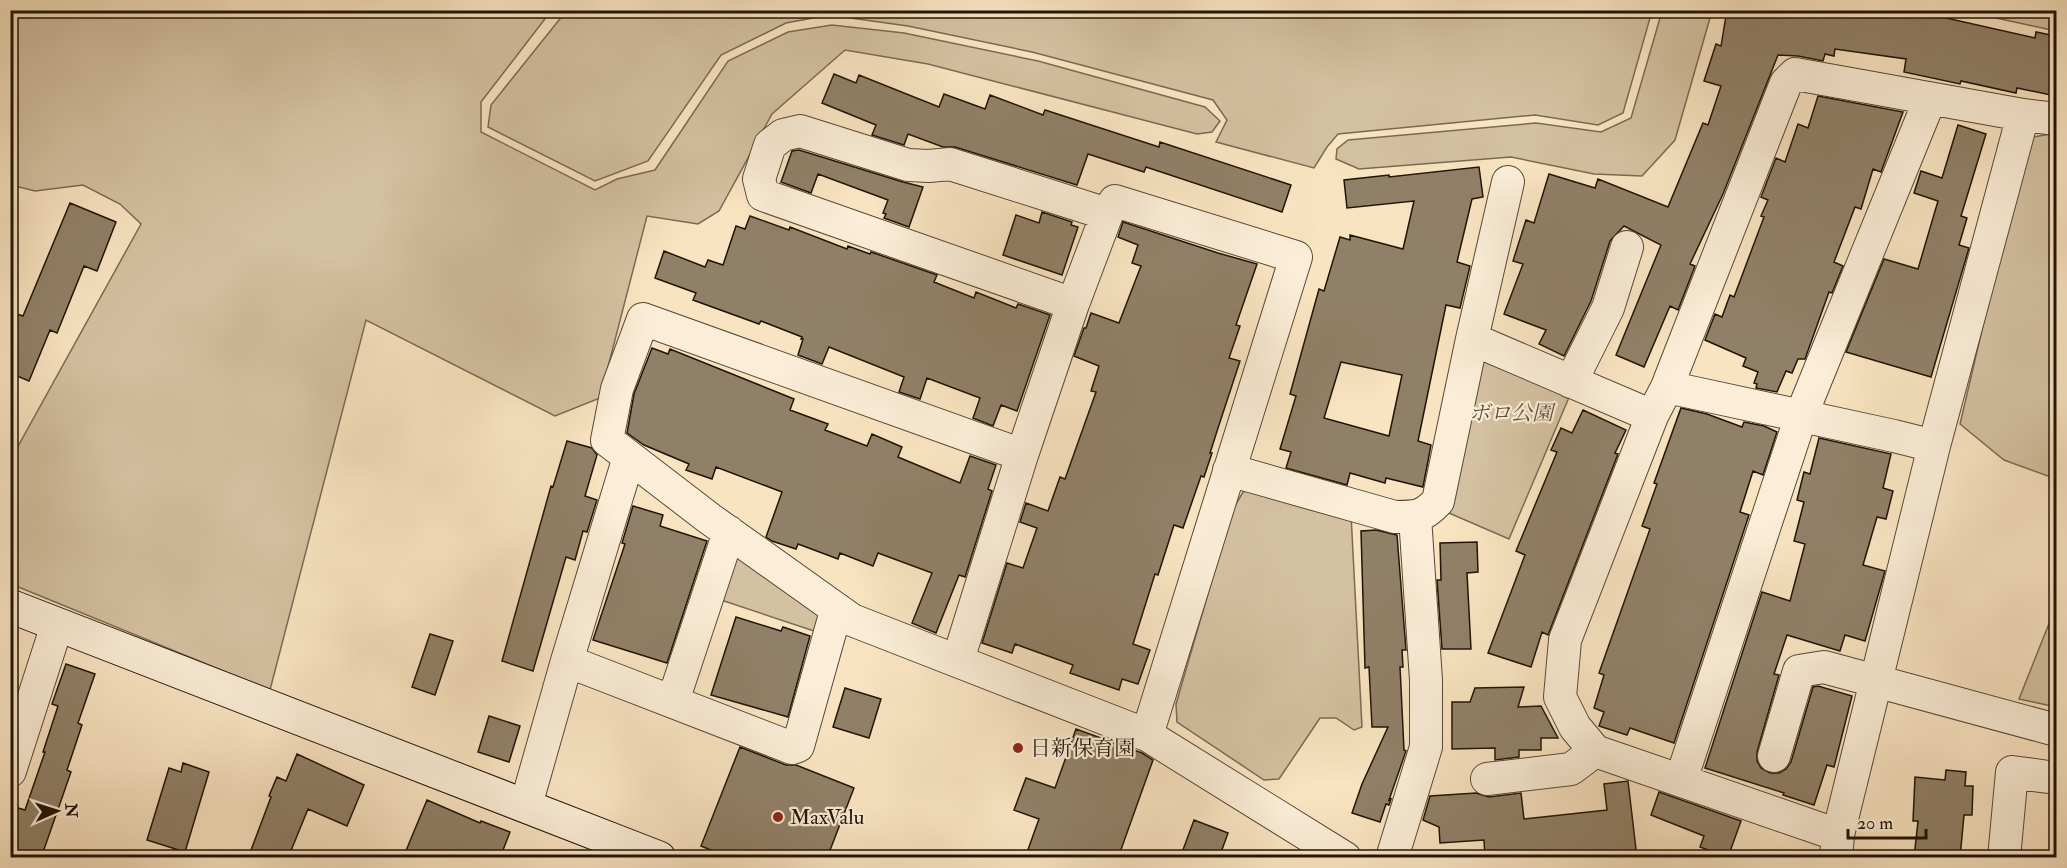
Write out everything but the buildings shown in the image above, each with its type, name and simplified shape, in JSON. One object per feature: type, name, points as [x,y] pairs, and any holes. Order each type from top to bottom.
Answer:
[{"type":"street","points":[[2023,115],[1934,446],[1837,846],[1681,780],[1594,752],[1575,727],[1560,697],[1565,640],[1786,83],[1795,74],[2056,119]]},
{"type":"street","points":[[1681,780],[1802,416],[1930,99]]},
{"type":"street","points":[[1073,304],[763,195],[759,179],[770,145],[783,135],[800,132],[909,165],[950,164],[1107,214]]},
{"type":"street","points":[[1229,470],[1395,517],[1415,517],[1426,514],[1438,501],[1508,182]]},
{"type":"street","points":[[958,660],[1022,455],[1073,304],[1107,214],[1115,201],[1296,257],[1147,735]]},
{"type":"street","points":[[1571,382],[1608,308],[1627,248]]},
{"type":"street","points":[[1022,455],[643,319],[617,389],[607,440],[836,611],[852,620],[1147,735],[1345,858]]},
{"type":"street","points":[[1472,339],[1652,416]]},
{"type":"street","points":[[1666,387],[1934,446]]},
{"type":"street","points":[[526,806],[629,457]]},
{"type":"street","points":[[1392,858],[1426,747],[1426,680],[1415,517]]},
{"type":"street","points":[[673,701],[729,532]]},
{"type":"street","points":[[10,606],[659,858]]},
{"type":"street","points":[[567,661],[792,748],[798,746],[836,611]]},
{"type":"street","points":[[10,771],[57,625]]},
{"type":"street","points":[[1774,756],[1799,671],[1824,667],[2056,730]]},
{"type":"street","points":[[1487,779],[1571,769],[1594,752]]},
{"type":"street","points":[[2004,858],[2012,772],[2056,778]]},
{"type":"green space","points":[[567,10],[1652,11],[1623,113],[1598,125],[1535,115],[1338,134],[1314,168],[1216,142],[1227,120],[1213,100],[1032,52],[908,26],[829,15],[786,23],[721,55],[648,161],[595,181],[488,127],[491,105]]},
{"type":"green space","points":[[10,11],[551,11],[481,102],[481,132],[595,190],[617,179],[655,170],[728,61],[788,32],[832,25],[904,33],[1038,61],[1205,107],[1220,121],[1212,132],[1197,134],[928,64],[845,50],[772,114],[719,211],[698,224],[647,216],[600,398],[555,416],[366,320],[270,690],[11,584],[11,459],[141,224],[120,204],[83,185],[35,191],[11,185]]},
{"type":"green space","points":[[1662,11],[1712,11],[1675,140],[1642,176],[1594,174],[1511,157],[1359,169],[1336,159],[1337,149],[1348,140],[1536,123],[1601,132],[1631,118]]},
{"type":"green space","points":[[1964,11],[2056,11],[2056,31]]},
{"type":"green space","points":[[2056,133],[2056,479],[2004,460],[1960,424],[2027,138]]},
{"type":"green space","name":"ボロ公園","points":[[1490,353],[1573,388],[1509,539],[1442,510],[1476,359]]},
{"type":"green space","points":[[1257,489],[1351,514],[1362,727],[1354,730],[1336,718],[1320,718],[1279,779],[1264,780],[1177,722],[1176,704],[1232,511],[1243,492]]},
{"type":"green space","points":[[746,554],[818,611],[822,623],[820,633],[715,598],[727,559]]},
{"type":"green space","points":[[2056,606],[2056,707],[2019,699]]},
{"type":"place","name":"日新保育園","points":[[1018,748]]},
{"type":"place","name":"MaxValu","points":[[778,817]]}]
